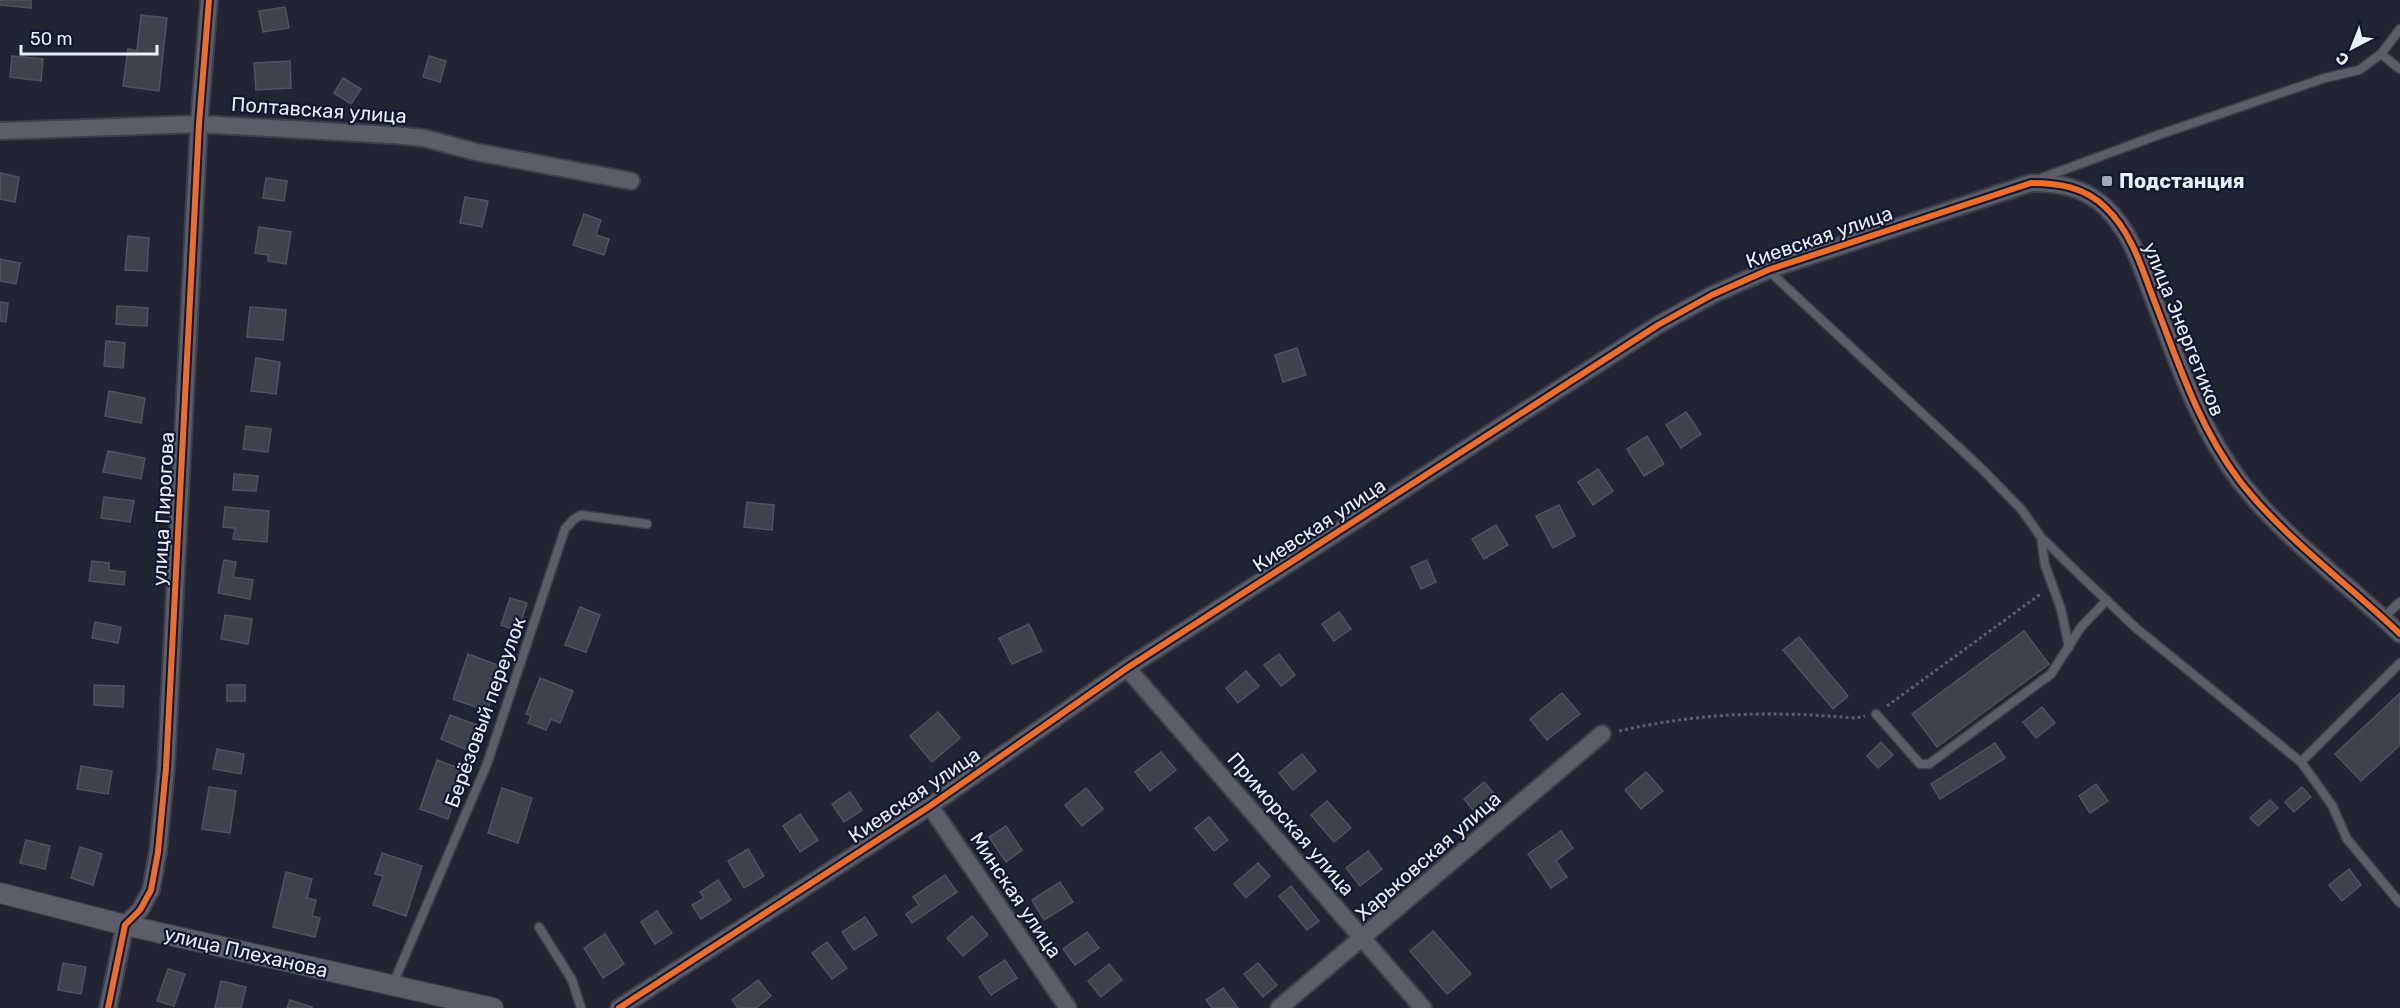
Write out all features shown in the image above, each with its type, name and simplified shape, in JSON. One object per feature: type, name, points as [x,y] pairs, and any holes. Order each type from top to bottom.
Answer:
[{"type":"street","name":"улица Пирогова","points":[[108,1008],[125,925],[140,910],[151,890],[158,852],[165,778],[199,124],[209,0]]},
{"type":"street","name":"Полтавская улица","points":[[0,131],[199,124],[424,138],[476,152],[631,181]]},
{"type":"street","name":"Киевская улица","points":[[619,1008],[930,806],[1127,668],[1658,325],[1712,295],[1768,270],[2031,183],[2054,183],[2086,192]]},
{"type":"street","name":"улица Энергетиков","points":[[2086,192],[2105,206],[2133,244],[2190,394],[2224,459],[2256,501],[2400,634]]},
{"type":"street","name":"Приморская улица","points":[[1127,668],[1423,1008]]},
{"type":"street","name":"Харьковская улица","points":[[1279,1008],[1364,939],[1602,734]]},
{"type":"street","name":"Минская улица","points":[[930,806],[1068,1008]]},
{"type":"street","name":"улица Плеханова","points":[[0,892],[125,925],[493,1008]]},
{"type":"lane","points":[[2031,183],[2157,135],[2325,78],[2359,70],[2381,54],[2400,29]]},
{"type":"lane","points":[[2381,54],[2400,69]]},
{"type":"lane","points":[[1768,270],[1982,469],[2021,509],[2041,537],[2136,628],[2301,762],[2332,805],[2347,838],[2400,903]]},
{"type":"lane","name":"Берёзовый переулок","points":[[393,985],[487,764],[565,529],[581,515],[647,524]]},
{"type":"lane","points":[[2041,537],[2045,565],[2053,585],[2069,647]]},
{"type":"lane","points":[[1875,714],[1912,758],[1920,765],[1929,764],[2051,674],[2081,627],[2107,600]]},
{"type":"lane","points":[[2383,618],[2400,602]]},
{"type":"lane","points":[[2301,762],[2400,663]]},
{"type":"lane","points":[[539,927],[572,980],[581,1008]]},
{"type":"path","points":[[1602,734],[1673,718],[1715,714],[1752,713],[1856,718],[1875,714],[2053,585]]},
{"type":"building","points":[[0,0],[31,0],[31,8],[0,5]]},
{"type":"building","points":[[285,7],[289,28],[263,32],[259,11]]},
{"type":"building","points":[[141,15],[167,18],[159,91],[123,86],[128,49],[137,51]]},
{"type":"building","points":[[12,56],[43,59],[41,81],[10,77]]},
{"type":"building","points":[[429,56],[446,61],[440,82],[423,77]]},
{"type":"building","points":[[290,61],[291,88],[256,90],[254,63]]},
{"type":"building","points":[[343,78],[361,89],[351,104],[334,93]]},
{"type":"building","points":[[0,173],[19,177],[15,202],[0,199]]},
{"type":"building","points":[[266,178],[287,181],[284,201],[263,198]]},
{"type":"building","points":[[465,197],[488,201],[482,227],[460,223]]},
{"type":"building","points":[[584,214],[601,220],[596,235],[609,239],[604,255],[573,245]]},
{"type":"building","points":[[259,227],[291,232],[286,264],[268,261],[268,255],[255,253]]},
{"type":"building","points":[[128,236],[149,238],[147,271],[125,270]]},
{"type":"building","points":[[0,259],[20,263],[16,284],[0,281]]},
{"type":"building","points":[[0,302],[8,303],[6,322],[0,321]]},
{"type":"building","points":[[117,306],[148,308],[147,326],[116,324]]},
{"type":"building","points":[[250,307],[286,310],[283,340],[247,337]]},
{"type":"building","points":[[106,341],[125,343],[123,368],[104,366]]},
{"type":"building","points":[[1297,348],[1306,375],[1283,382],[1275,355]]},
{"type":"building","points":[[256,358],[280,362],[276,394],[251,391]]},
{"type":"building","points":[[109,391],[145,398],[141,423],[105,416]]},
{"type":"building","points":[[1686,412],[1701,434],[1681,448],[1666,425]]},
{"type":"building","points":[[246,426],[271,429],[268,452],[243,449]]},
{"type":"building","points":[[1647,436],[1664,464],[1644,476],[1627,449]]},
{"type":"building","points":[[108,451],[145,458],[141,479],[103,472]]},
{"type":"building","points":[[1598,469],[1613,491],[1593,505],[1578,482]]},
{"type":"building","points":[[234,474],[258,476],[256,491],[233,490]]},
{"type":"building","points":[[104,497],[134,501],[130,522],[101,518]]},
{"type":"building","points":[[747,502],[774,505],[772,530],[744,527]]},
{"type":"building","points":[[1559,505],[1575,536],[1553,548],[1536,516]]},
{"type":"building","points":[[225,507],[269,511],[267,542],[233,539],[235,528],[223,527]]},
{"type":"building","points":[[1496,525],[1508,545],[1484,559],[1472,539]]},
{"type":"building","points":[[224,560],[236,562],[233,577],[253,580],[250,599],[218,593]]},
{"type":"building","points":[[1427,560],[1436,582],[1421,589],[1411,567]]},
{"type":"building","points":[[92,561],[109,563],[109,570],[125,572],[124,585],[89,581]]},
{"type":"building","points":[[510,598],[527,603],[518,631],[501,625]]},
{"type":"building","points":[[580,607],[600,615],[586,652],[565,645]]},
{"type":"building","points":[[1339,612],[1351,629],[1334,641],[1322,624]]},
{"type":"building","points":[[225,615],[252,619],[248,644],[221,639]]},
{"type":"building","points":[[95,622],[121,627],[118,643],[92,638]]},
{"type":"building","points":[[1029,624],[1042,651],[1012,664],[999,638]]},
{"type":"building","points":[[2024,631],[2049,664],[1937,747],[1912,714]]},
{"type":"building","points":[[1799,637],[1848,696],[1833,709],[1783,650]]},
{"type":"building","points":[[468,654],[503,667],[487,711],[453,699]]},
{"type":"building","points":[[1279,654],[1295,675],[1281,686],[1264,665]]},
{"type":"building","points":[[1246,671],[1259,686],[1238,703],[1226,688]]},
{"type":"building","points":[[540,678],[573,691],[560,723],[551,719],[546,730],[528,723],[531,716],[526,714]]},
{"type":"building","points":[[94,685],[124,686],[123,707],[94,705]]},
{"type":"building","points":[[227,685],[245,685],[245,701],[227,701]]},
{"type":"building","points":[[1562,693],[1580,714],[1547,740],[1530,719]]},
{"type":"building","points":[[2400,693],[2400,745],[2361,781],[2335,754]]},
{"type":"building","points":[[2042,707],[2055,723],[2036,738],[2023,722]]},
{"type":"building","points":[[938,712],[960,738],[932,762],[910,736]]},
{"type":"building","points":[[450,715],[477,725],[467,750],[441,739]]},
{"type":"building","points":[[1881,742],[1893,755],[1878,768],[1867,756]]},
{"type":"building","points":[[1995,743],[2005,758],[1940,799],[1931,784]]},
{"type":"building","points":[[217,749],[244,754],[241,774],[213,769]]},
{"type":"building","points":[[1161,752],[1176,770],[1150,791],[1135,772]]},
{"type":"building","points":[[1302,754],[1316,771],[1293,790],[1279,773]]},
{"type":"building","points":[[437,760],[464,770],[448,819],[420,809]]},
{"type":"building","points":[[81,766],[112,771],[108,794],[77,789]]},
{"type":"building","points":[[1646,772],[1663,791],[1641,809],[1625,790]]},
{"type":"building","points":[[1484,782],[1497,797],[1477,815],[1464,799]]},
{"type":"building","points":[[2096,784],[2108,801],[2090,813],[2079,796]]},
{"type":"building","points":[[209,787],[236,791],[230,833],[202,829]]},
{"type":"building","points":[[2302,787],[2311,797],[2294,812],[2285,802]]},
{"type":"building","points":[[502,788],[532,798],[518,843],[488,833]]},
{"type":"building","points":[[1086,788],[1103,809],[1082,826],[1065,805]]},
{"type":"building","points":[[850,792],[862,810],[844,822],[832,804]]},
{"type":"building","points":[[2270,800],[2278,808],[2258,826],[2250,818]]},
{"type":"building","points":[[1327,801],[1351,828],[1334,842],[1311,815]]},
{"type":"building","points":[[800,814],[818,840],[800,852],[783,826]]},
{"type":"building","points":[[1209,817],[1228,840],[1214,851],[1195,828]]},
{"type":"building","points":[[1006,826],[1022,850],[1006,862],[989,837]]},
{"type":"building","points":[[1561,831],[1573,848],[1556,861],[1567,877],[1551,888],[1528,854]]},
{"type":"building","points":[[26,840],[50,846],[45,869],[20,863]]},
{"type":"building","points":[[80,847],[102,854],[93,885],[71,878]]},
{"type":"building","points":[[748,849],[764,876],[744,888],[728,861]]},
{"type":"building","points":[[1368,851],[1382,869],[1360,886],[1346,868]]},
{"type":"building","points":[[382,853],[422,866],[406,916],[373,905],[383,876],[375,874]]},
{"type":"building","points":[[1258,863],[1270,876],[1246,898],[1234,884]]},
{"type":"building","points":[[2349,869],[2361,885],[2342,901],[2329,885]]},
{"type":"building","points":[[286,872],[312,879],[307,898],[316,900],[312,916],[320,918],[315,937],[273,927]]},
{"type":"building","points":[[945,875],[957,892],[912,923],[906,914],[919,905],[913,897]]},
{"type":"building","points":[[718,880],[731,900],[701,919],[692,905],[704,898],[700,892]]},
{"type":"building","points":[[1060,882],[1073,902],[1044,920],[1032,900]]},
{"type":"building","points":[[1291,886],[1319,921],[1307,930],[1279,896]]},
{"type":"building","points":[[657,911],[672,933],[655,944],[641,922]]},
{"type":"building","points":[[972,916],[988,935],[963,956],[947,938]]},
{"type":"building","points":[[865,917],[877,935],[854,950],[842,932]]},
{"type":"building","points":[[1433,931],[1471,974],[1447,994],[1410,951]]},
{"type":"building","points":[[1087,932],[1099,948],[1075,965],[1063,949]]},
{"type":"building","points":[[605,934],[624,964],[603,978],[584,948]]},
{"type":"building","points":[[827,942],[847,968],[832,979],[812,953]]},
{"type":"building","points":[[1005,960],[1017,978],[991,995],[979,977]]},
{"type":"building","points":[[63,963],[86,967],[81,994],[58,990]]},
{"type":"building","points":[[1258,963],[1277,985],[1263,997],[1244,974]]},
{"type":"building","points":[[1109,964],[1122,980],[1101,997],[1088,981]]},
{"type":"building","points":[[168,969],[185,974],[174,1006],[157,1001]]},
{"type":"building","points":[[758,980],[771,996],[756,1008],[738,1008],[732,1000]]},
{"type":"building","points":[[221,981],[246,987],[241,1008],[215,1008]]},
{"type":"building","points":[[1223,988],[1238,1008],[1212,1008],[1206,1000]]},
{"type":"building","points":[[290,1000],[312,1007],[312,1008],[287,1008]]},
{"type":"cycle path","points":[[108,1008],[125,925],[140,910],[151,890],[158,852],[166,768],[199,124],[209,0]]},
{"type":"cycle path","points":[[619,1008],[930,806],[1127,668],[1658,325],[1712,295],[1768,270],[2031,183],[2061,185],[2080,191],[2098,201],[2116,219],[2137,255],[2192,397],[2225,460],[2239,480],[2275,520],[2400,634]]},
{"type":"place","name":"Подстанция","points":[[2107,181]]}]
